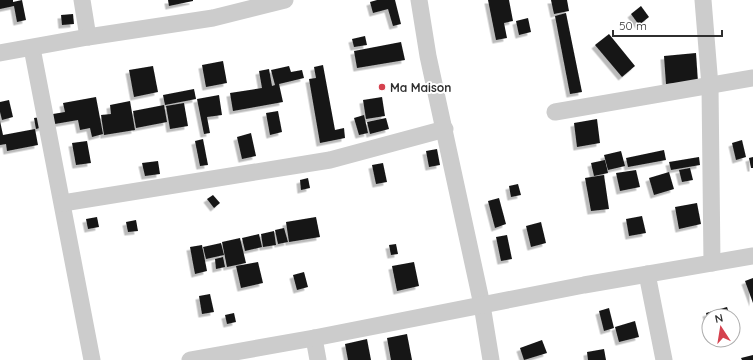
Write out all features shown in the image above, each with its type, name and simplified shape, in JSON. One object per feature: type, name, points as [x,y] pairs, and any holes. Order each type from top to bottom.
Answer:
[{"type":"street","points":[[82,0],[88,37]]},
{"type":"street","points":[[0,53],[88,37],[193,21],[263,3],[285,0]]},
{"type":"street","points":[[419,0],[428,56],[482,305],[491,360]]},
{"type":"street","points":[[703,0],[710,86],[712,263]]},
{"type":"street","points":[[32,48],[92,360]]},
{"type":"street","points":[[555,112],[753,78]]},
{"type":"street","points":[[62,203],[330,160],[445,129]]},
{"type":"street","points":[[190,360],[314,338],[584,285],[753,256]]},
{"type":"street","points":[[647,274],[664,360]]},
{"type":"street","points":[[314,338],[318,360]]},
{"type":"building","points":[[0,0],[13,0],[13,2],[22,0],[26,20],[17,22],[14,6],[0,9]]},
{"type":"building","points":[[168,0],[193,0],[193,1],[169,6]]},
{"type":"building","points":[[377,0],[395,0],[401,24],[393,26],[388,9],[373,13],[370,2]]},
{"type":"building","points":[[488,0],[509,0],[513,21],[504,23],[507,38],[496,40]]},
{"type":"building","points":[[551,0],[567,0],[569,11],[554,14]]},
{"type":"building","points":[[641,6],[649,17],[639,25],[631,14]]},
{"type":"building","points":[[566,13],[582,92],[570,94],[555,16]]},
{"type":"building","points":[[73,14],[74,24],[62,25],[61,15]]},
{"type":"building","points":[[528,18],[531,32],[519,35],[516,21]]},
{"type":"building","points":[[609,34],[635,66],[622,77],[595,45]]},
{"type":"building","points":[[365,36],[367,45],[354,47],[352,39]]},
{"type":"building","points":[[401,42],[405,60],[357,68],[354,51]]},
{"type":"building","points":[[696,53],[698,82],[666,84],[664,56]]},
{"type":"building","points":[[223,61],[227,83],[206,87],[202,65]]},
{"type":"building","points":[[323,65],[335,130],[344,128],[345,138],[320,143],[309,79],[316,78],[314,67]]},
{"type":"building","points":[[153,66],[158,92],[134,97],[129,70]]},
{"type":"building","points":[[289,66],[291,72],[302,70],[304,78],[279,84],[283,102],[233,111],[230,93],[262,88],[259,71],[269,69],[272,86],[275,85],[271,70]]},
{"type":"building","points":[[194,89],[196,99],[165,105],[163,95]]},
{"type":"building","points":[[219,95],[222,115],[207,117],[210,133],[204,134],[197,99]]},
{"type":"building","points":[[96,97],[103,134],[92,137],[90,128],[80,130],[78,120],[49,125],[47,115],[65,112],[63,103]]},
{"type":"building","points":[[382,97],[385,116],[366,119],[363,100]]},
{"type":"building","points":[[9,100],[13,117],[2,120],[0,102]]},
{"type":"building","points":[[130,101],[135,130],[104,135],[101,115],[111,114],[110,105]]},
{"type":"building","points":[[184,103],[188,126],[170,129],[166,106]]},
{"type":"building","points":[[164,105],[167,122],[136,128],[133,111]]},
{"type":"building","points":[[278,111],[282,132],[270,135],[266,113]]},
{"type":"building","points":[[364,115],[368,133],[359,135],[354,118]]},
{"type":"building","points":[[41,117],[43,127],[36,129],[34,118]]},
{"type":"building","points":[[386,118],[389,129],[370,134],[367,122]]},
{"type":"building","points":[[597,119],[600,143],[577,147],[574,123]]},
{"type":"building","points":[[0,121],[3,135],[35,129],[38,145],[7,151],[6,144],[0,145]]},
{"type":"building","points":[[251,133],[256,156],[242,159],[237,137]]},
{"type":"building","points":[[203,139],[208,165],[200,166],[195,141]]},
{"type":"building","points":[[742,140],[746,157],[736,160],[732,143]]},
{"type":"building","points":[[87,141],[91,163],[76,165],[72,143]]},
{"type":"building","points":[[437,149],[440,165],[429,167],[426,151]]},
{"type":"building","points":[[664,150],[666,160],[628,167],[626,158]]},
{"type":"building","points":[[621,151],[625,166],[608,170],[604,155]]},
{"type":"building","points":[[699,157],[700,165],[671,170],[669,162]]},
{"type":"building","points":[[753,157],[753,168],[751,168],[749,158]]},
{"type":"building","points":[[605,160],[608,173],[594,176],[591,163]]},
{"type":"building","points":[[158,161],[160,174],[145,176],[142,163]]},
{"type":"building","points":[[383,163],[387,182],[376,184],[372,165]]},
{"type":"building","points":[[690,168],[693,180],[682,182],[679,170]]},
{"type":"building","points":[[636,170],[640,187],[620,191],[616,173]]},
{"type":"building","points":[[669,172],[674,189],[654,195],[649,178]]},
{"type":"building","points":[[604,175],[609,209],[591,211],[585,178]]},
{"type":"building","points":[[308,178],[310,188],[301,190],[300,180]]},
{"type":"building","points":[[518,184],[521,195],[511,197],[509,186]]},
{"type":"building","points":[[213,195],[220,203],[214,208],[207,199]]},
{"type":"building","points":[[499,198],[506,224],[495,228],[488,201]]},
{"type":"building","points":[[697,203],[701,224],[679,229],[675,207]]},
{"type":"building","points":[[642,216],[646,233],[629,236],[626,219]]},
{"type":"building","points":[[97,217],[99,227],[88,229],[86,219]]},
{"type":"building","points":[[316,217],[320,237],[289,242],[286,222]]},
{"type":"building","points":[[136,220],[138,231],[128,232],[126,222]]},
{"type":"building","points":[[541,222],[546,243],[531,247],[526,226]]},
{"type":"building","points":[[284,228],[288,242],[278,244],[275,230]]},
{"type":"building","points":[[274,231],[276,245],[263,247],[261,234]]},
{"type":"building","points":[[259,234],[262,247],[245,251],[242,238]]},
{"type":"building","points":[[507,235],[512,259],[501,261],[496,237]]},
{"type":"building","points":[[240,238],[246,263],[227,267],[222,242]]},
{"type":"building","points":[[221,243],[224,255],[206,259],[203,247]]},
{"type":"building","points":[[396,244],[398,254],[391,255],[389,245]]},
{"type":"building","points":[[202,245],[207,271],[195,274],[190,247]]},
{"type":"building","points":[[223,257],[225,267],[216,269],[215,259]]},
{"type":"building","points":[[258,262],[263,283],[241,288],[236,266]]},
{"type":"building","points":[[414,262],[419,286],[397,291],[392,266]]},
{"type":"building","points":[[304,272],[308,287],[297,290],[293,275]]},
{"type":"building","points":[[753,278],[753,303],[745,281]]},
{"type":"building","points":[[210,294],[214,312],[202,314],[199,296]]},
{"type":"building","points":[[609,308],[614,328],[604,331],[599,311]]},
{"type":"building","points":[[234,313],[236,322],[227,324],[225,315]]},
{"type":"building","points":[[635,321],[639,337],[619,342],[615,327]]},
{"type":"building","points":[[407,334],[412,360],[391,360],[387,338]]},
{"type":"building","points":[[367,339],[371,360],[348,360],[345,344]]},
{"type":"building","points":[[542,340],[547,353],[524,360],[520,348]]},
{"type":"building","points":[[604,349],[606,360],[588,360],[587,352]]},
{"type":"building","points":[[753,355],[753,360],[742,360],[741,358]]},
{"type":"place","name":"Ma Maison","points":[[382,87]]}]
